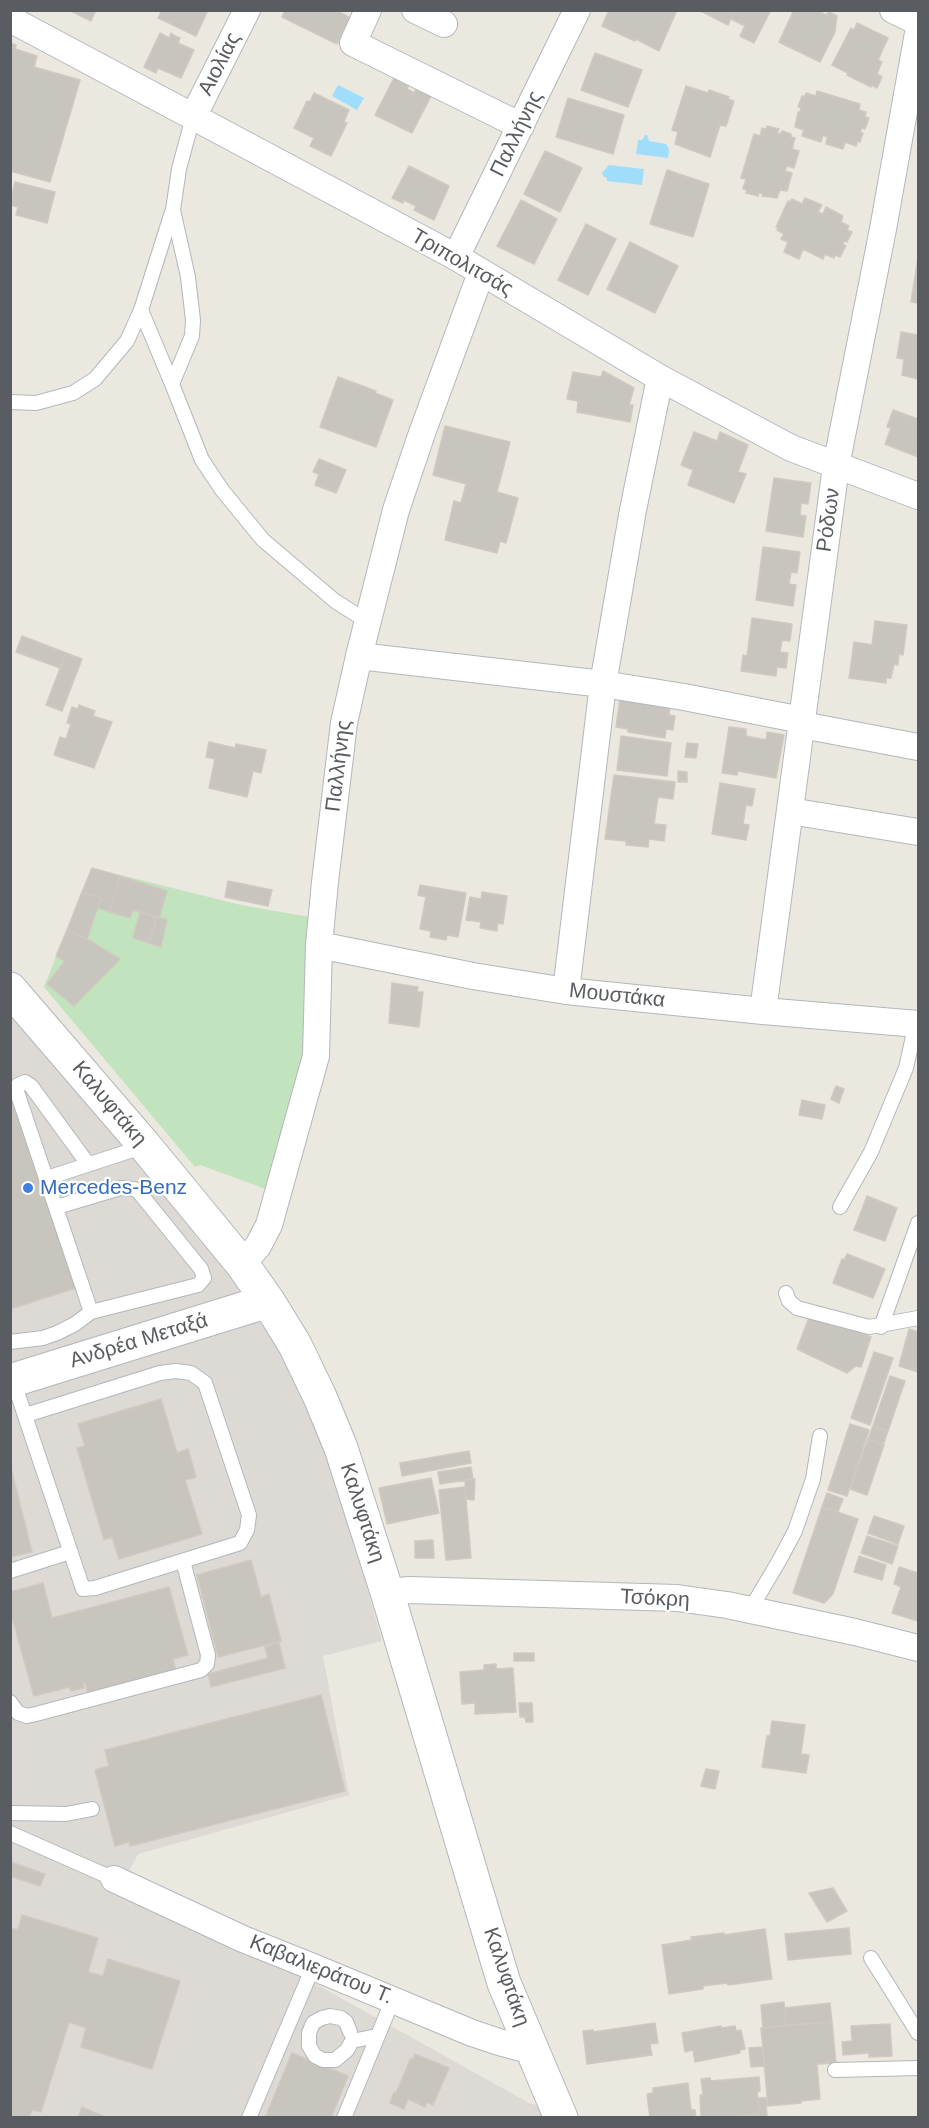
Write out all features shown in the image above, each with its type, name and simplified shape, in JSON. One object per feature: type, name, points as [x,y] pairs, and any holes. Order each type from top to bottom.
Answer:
[{"type":"main road","name":"Καλυφτάκη","points":[[10,989],[145,1146],[242,1264],[295,1345],[341,1448],[387,1592],[504,1983],[561,2118]]},
{"type":"main road","name":"Ανδρέα Μεταξά","points":[[12,1380],[268,1301]]},
{"type":"street","name":"Αιολίας","points":[[193,117],[247,10]]},
{"type":"street","points":[[368,10],[352,43],[521,126]]},
{"type":"street","points":[[415,10],[444,24]]},
{"type":"street","name":"Παλλήνης","points":[[456,257],[578,10]]},
{"type":"street","points":[[893,10],[918,22]]},
{"type":"street","name":"Τριπολιτσάς","points":[[10,20],[456,257],[660,378],[791,448],[918,496]]},
{"type":"street","name":"Ρόδων","points":[[763,1011],[836,466],[883,229],[918,33]]},
{"type":"street","name":"Παλλήνης","points":[[242,1264],[258,1246],[269,1225],[316,1056],[320,945],[344,723],[359,656],[396,510],[481,273]]},
{"type":"street","points":[[566,991],[603,684],[631,521],[660,378]]},
{"type":"street","points":[[359,656],[603,684],[684,697],[918,747]]},
{"type":"street","points":[[790,811],[918,832]]},
{"type":"street","name":"Μουστάκα","points":[[320,945],[473,976],[566,991],[763,1011],[918,1019]]},
{"type":"street","name":"Τσόκρη","points":[[387,1592],[410,1590],[677,1598],[727,1605],[918,1648]]},
{"type":"street","name":"Καβαλιεράτου Τ.","points":[[114,1879],[243,1939],[472,2033],[532,2051]]},
{"type":"lane","points":[[10,402],[36,403],[73,393],[95,379],[127,341],[141,310],[173,210],[179,169],[193,117]]},
{"type":"lane","points":[[172,384],[192,336],[193,320],[188,277],[173,210]]},
{"type":"lane","points":[[141,310],[202,460],[236,507],[263,540],[335,601],[368,622]]},
{"type":"lane","points":[[840,1207],[871,1152],[912,1070],[918,1019]]},
{"type":"lane","points":[[88,1164],[32,1086],[25,1082],[18,1085],[17,1092],[91,1312]]},
{"type":"lane","points":[[47,1178],[145,1146]]},
{"type":"lane","points":[[10,1342],[43,1338],[75,1324],[91,1312],[198,1285],[204,1274],[138,1191],[134,1189],[120,1188],[57,1207]]},
{"type":"lane","points":[[881,1327],[918,1223]]},
{"type":"lane","points":[[786,1293],[789,1301],[797,1308],[869,1327],[881,1327],[918,1318]]},
{"type":"lane","points":[[12,1380],[26,1415],[83,1589],[95,1588],[240,1543],[247,1530],[249,1515],[205,1383],[191,1373],[176,1371],[160,1373],[26,1415]]},
{"type":"lane","points":[[750,1610],[795,1531],[813,1479],[820,1436]]},
{"type":"lane","points":[[10,1571],[70,1552]]},
{"type":"lane","points":[[10,1702],[18,1713],[27,1716],[201,1670],[207,1664],[208,1655],[183,1561]]},
{"type":"lane","points":[[10,1813],[66,1814],[92,1809]]},
{"type":"lane","points":[[10,1833],[114,1879]]},
{"type":"lane","points":[[871,1958],[918,2033]]},
{"type":"lane","points":[[249,2118],[313,1967]]},
{"type":"lane","points":[[344,2118],[393,1999]]},
{"type":"lane","points":[[350,2032],[346,2022],[341,2018],[322,2018],[313,2023],[309,2033],[309,2046],[315,2056],[323,2060],[335,2060],[347,2050],[352,2041],[377,2036]]},
{"type":"lane","points":[[835,2070],[918,2068]]},
{"type":"shaded area","points":[[10,999],[242,1279],[237,1297],[11,1364]]},
{"type":"shaded area","points":[[250,1318],[272,1322],[335,1472],[382,1641],[323,1656],[349,1795],[138,1854],[118,1891],[289,1969],[529,2103],[544,2107],[549,2117],[11,2118],[11,1389]]},
{"type":"green space","points":[[92,868],[241,905],[315,918],[310,1027],[271,1191],[200,1165],[195,1167],[44,987]]},
{"type":"water","points":[[338,85],[364,98],[357,110],[332,96]]},
{"type":"water","points":[[645,135],[649,141],[666,144],[669,149],[668,158],[636,154],[638,140],[642,140]]},
{"type":"water","points":[[609,165],[644,169],[642,185],[607,181],[602,173]]},
{"type":"building","points":[[69,10],[96,10],[91,21]]},
{"type":"building","points":[[162,10],[208,10],[196,36],[158,18]]},
{"type":"building","points":[[285,10],[336,10],[350,18],[337,44],[282,17]]},
{"type":"building","points":[[609,10],[677,10],[659,51],[602,26]]},
{"type":"building","points":[[699,10],[735,10],[728,25]]},
{"type":"building","points":[[735,10],[771,10],[754,43],[740,36],[745,26],[731,19]]},
{"type":"building","points":[[794,10],[816,10],[826,15],[829,12],[837,16],[835,32],[820,62],[779,42]]},
{"type":"building","points":[[857,23],[888,38],[878,60],[882,62],[877,74],[882,77],[877,88],[847,75],[848,73],[832,65],[851,28],[854,30]]},
{"type":"building","points":[[160,33],[169,38],[171,33],[180,38],[178,43],[194,50],[181,78],[158,68],[156,73],[144,67]]},
{"type":"building","points":[[10,43],[16,45],[15,49],[37,56],[34,67],[80,80],[50,182],[10,171]]},
{"type":"building","points":[[595,53],[642,70],[628,107],[581,90]]},
{"type":"building","points":[[394,78],[409,85],[407,89],[414,93],[416,89],[431,96],[412,133],[375,115]]},
{"type":"building","points":[[686,86],[708,93],[709,90],[734,101],[726,126],[720,125],[710,157],[675,144],[678,132],[672,130]]},
{"type":"building","points":[[817,91],[860,104],[859,110],[866,112],[865,117],[869,118],[865,129],[862,128],[860,132],[863,133],[856,146],[845,142],[843,149],[826,144],[827,137],[823,135],[821,142],[802,136],[804,130],[795,127],[802,96],[806,93],[816,96]]},
{"type":"building","points":[[314,93],[349,110],[344,122],[347,123],[331,156],[310,146],[314,138],[294,128],[307,101],[310,102]]},
{"type":"building","points":[[568,98],[624,115],[613,154],[556,137]]},
{"type":"building","points":[[767,126],[779,129],[777,133],[781,134],[782,131],[791,134],[791,137],[795,138],[792,149],[799,151],[794,168],[787,166],[785,171],[792,173],[787,191],[780,190],[777,198],[762,196],[763,194],[759,193],[758,196],[746,193],[747,190],[743,189],[746,179],[741,178],[754,134],[760,136],[762,128],[766,129]]},
{"type":"building","points":[[545,151],[582,168],[560,212],[524,194]]},
{"type":"building","points":[[409,166],[449,186],[434,220],[414,210],[416,206],[404,200],[403,203],[392,198]]},
{"type":"building","points":[[667,170],[709,184],[693,237],[650,224]]},
{"type":"building","points":[[15,182],[55,192],[47,223],[16,215],[18,207],[10,205]]},
{"type":"building","points":[[805,198],[822,205],[818,212],[823,214],[826,207],[843,216],[841,222],[849,226],[847,230],[852,232],[847,242],[844,241],[843,244],[846,246],[840,257],[835,255],[834,258],[825,254],[823,259],[803,249],[799,259],[784,252],[788,242],[781,239],[784,234],[776,227],[788,201],[792,199],[802,204]]},
{"type":"building","points":[[521,200],[557,219],[534,264],[497,246]]},
{"type":"building","points":[[586,224],[616,239],[588,295],[558,280]]},
{"type":"building","points":[[630,242],[678,266],[655,313],[607,289]]},
{"type":"building","points":[[918,257],[918,303],[911,302]]},
{"type":"building","points":[[901,332],[918,335],[918,379],[902,375],[904,359],[897,358]]},
{"type":"building","points":[[603,371],[634,388],[629,405],[633,405],[630,422],[577,412],[578,401],[567,399],[573,372],[601,377]]},
{"type":"building","points":[[338,377],[393,400],[376,447],[320,427]]},
{"type":"building","points":[[893,410],[918,419],[918,457],[885,444],[891,428],[887,427]]},
{"type":"building","points":[[445,426],[510,442],[497,492],[518,498],[506,543],[500,541],[497,553],[445,540],[454,501],[461,503],[466,484],[433,475]]},
{"type":"building","points":[[694,432],[717,441],[720,432],[748,445],[738,472],[746,474],[734,503],[688,485],[693,470],[681,465]]},
{"type":"building","points":[[319,459],[346,470],[336,493],[315,485],[319,474],[313,472]]},
{"type":"building","points":[[774,478],[811,483],[808,504],[801,503],[800,515],[806,516],[803,537],[766,531]]},
{"type":"building","points":[[763,547],[800,552],[797,573],[791,572],[789,584],[796,585],[793,606],[756,600]]},
{"type":"building","points":[[752,618],[792,624],[790,641],[782,640],[780,652],[788,653],[786,668],[777,667],[776,676],[741,671],[743,655],[747,656]]},
{"type":"building","points":[[875,621],[907,625],[903,655],[899,654],[898,665],[894,664],[891,678],[886,678],[886,683],[849,678],[854,642],[872,645]]},
{"type":"building","points":[[22,636],[66,653],[60,668],[16,652]]},
{"type":"building","points":[[66,653],[82,659],[62,711],[46,705]]},
{"type":"building","points":[[620,698],[670,705],[669,715],[675,716],[673,730],[666,729],[665,738],[628,732],[628,729],[616,727]]},
{"type":"building","points":[[79,705],[95,711],[93,716],[112,722],[94,768],[54,755],[60,737],[66,739],[71,724],[67,723],[72,707],[78,709]]},
{"type":"building","points":[[729,727],[746,729],[746,736],[766,740],[767,732],[784,735],[776,778],[738,771],[737,775],[722,773]]},
{"type":"building","points":[[621,736],[671,743],[667,776],[617,770]]},
{"type":"building","points":[[209,742],[235,748],[236,744],[266,750],[261,773],[253,771],[247,797],[209,788],[215,759],[206,757]]},
{"type":"building","points":[[687,743],[698,744],[696,758],[685,757]]},
{"type":"building","points":[[678,771],[687,772],[687,782],[678,782]]},
{"type":"building","points":[[614,775],[675,782],[673,799],[658,797],[654,824],[666,825],[664,841],[649,839],[648,847],[626,845],[626,841],[605,839]]},
{"type":"building","points":[[720,783],[755,789],[752,806],[746,805],[743,824],[749,825],[746,840],[712,834]]},
{"type":"building","points":[[92,868],[120,876],[110,912],[98,908],[101,898],[82,892]]},
{"type":"building","points":[[120,876],[167,891],[159,918],[133,910],[130,918],[110,912]]},
{"type":"building","points":[[228,881],[272,890],[268,906],[225,897]]},
{"type":"building","points":[[420,885],[466,893],[458,937],[447,935],[446,940],[430,937],[431,931],[420,929],[426,897],[418,895]]},
{"type":"building","points":[[82,892],[101,898],[87,939],[67,930]]},
{"type":"building","points":[[482,892],[507,896],[503,924],[498,923],[497,931],[480,928],[481,922],[466,920],[470,897],[481,899]]},
{"type":"building","points":[[140,912],[157,917],[149,943],[133,938]]},
{"type":"building","points":[[157,917],[167,920],[161,947],[149,943]]},
{"type":"building","points":[[67,930],[120,959],[74,1006],[47,984],[65,961],[56,956]]},
{"type":"building","points":[[392,983],[418,987],[417,992],[423,992],[419,1027],[389,1023]]},
{"type":"building","points":[[836,1086],[844,1089],[839,1103],[831,1099]]},
{"type":"building","name":"Mercedes-Benz","points":[[13,1087],[76,1288],[10,1309],[10,1088]]},
{"type":"building","points":[[802,1100],[825,1105],[822,1119],[799,1115]]},
{"type":"building","points":[[867,1196],[897,1208],[885,1241],[854,1230]]},
{"type":"building","points":[[847,1254],[885,1269],[873,1298],[833,1283],[842,1259],[844,1260]]},
{"type":"building","points":[[810,1315],[871,1337],[861,1367],[856,1366],[847,1373],[797,1349]]},
{"type":"building","points":[[909,1329],[918,1332],[918,1372],[899,1366]]},
{"type":"building","points":[[874,1352],[893,1358],[870,1425],[851,1418]]},
{"type":"building","points":[[890,1376],[905,1381],[888,1431],[873,1426]]},
{"type":"building","points":[[161,1399],[177,1453],[188,1449],[196,1477],[185,1480],[202,1534],[119,1559],[112,1537],[104,1540],[77,1448],[85,1446],[78,1424]]},
{"type":"building","points":[[850,1424],[869,1430],[847,1496],[828,1490]]},
{"type":"building","points":[[873,1426],[888,1431],[883,1445],[868,1439]]},
{"type":"building","points":[[868,1439],[884,1445],[867,1495],[850,1489]]},
{"type":"building","points":[[469,1451],[471,1463],[402,1476],[400,1463]]},
{"type":"building","points":[[10,1464],[32,1552],[10,1557]]},
{"type":"building","points":[[471,1467],[473,1479],[440,1484],[438,1472]]},
{"type":"building","points":[[431,1478],[439,1513],[387,1524],[379,1488]]},
{"type":"building","points":[[475,1479],[474,1500],[466,1499],[465,1480]]},
{"type":"building","points":[[465,1487],[471,1558],[446,1560],[439,1490]]},
{"type":"building","points":[[827,1493],[843,1499],[838,1512],[822,1507]]},
{"type":"building","points":[[822,1507],[858,1519],[833,1594],[824,1603],[793,1593]]},
{"type":"building","points":[[874,1516],[904,1526],[898,1544],[868,1533]]},
{"type":"building","points":[[867,1536],[898,1546],[892,1564],[861,1553]]},
{"type":"building","points":[[433,1540],[434,1558],[415,1558],[415,1541]]},
{"type":"building","points":[[859,1556],[886,1565],[882,1580],[854,1572]]},
{"type":"building","points":[[251,1560],[261,1597],[269,1594],[281,1641],[218,1657],[197,1575]]},
{"type":"building","points":[[899,1567],[918,1573],[918,1621],[892,1613],[901,1587],[894,1584]]},
{"type":"building","points":[[43,1583],[52,1618],[169,1587],[188,1655],[173,1659],[177,1674],[89,1697],[85,1683],[83,1683],[84,1688],[71,1691],[69,1687],[34,1696],[10,1610],[10,1592]]},
{"type":"building","points":[[279,1643],[285,1668],[211,1687],[208,1674],[268,1658],[265,1647]]},
{"type":"building","points":[[514,1653],[534,1653],[534,1661],[514,1661]]},
{"type":"building","points":[[496,1664],[496,1669],[513,1668],[516,1712],[475,1714],[475,1703],[462,1704],[460,1672],[484,1670],[484,1665]]},
{"type":"building","points":[[321,1695],[345,1791],[130,1846],[129,1842],[115,1846],[95,1770],[109,1766],[105,1750]]},
{"type":"building","points":[[519,1703],[532,1703],[533,1722],[526,1722],[525,1717],[520,1717]]},
{"type":"building","points":[[772,1721],[805,1725],[801,1754],[809,1755],[806,1773],[762,1767]]},
{"type":"building","points":[[706,1769],[719,1771],[715,1789],[701,1786]]},
{"type":"building","points":[[11,1862],[45,1874],[40,1886],[10,1876]]},
{"type":"building","points":[[833,1888],[847,1911],[827,1922],[809,1893]]},
{"type":"building","points":[[22,1915],[98,1938],[88,1972],[103,1976],[108,1959],[180,1981],[152,2069],[81,2047],[86,2028],[69,2022],[41,2112],[32,2110],[29,2118],[10,2118],[10,1928],[18,1930]]},
{"type":"building","points":[[849,1928],[851,1954],[788,1960],[785,1934]]},
{"type":"building","points":[[765,1929],[772,1979],[703,1986],[703,1989],[669,1994],[662,1945],[692,1940],[691,1937]]},
{"type":"building","points":[[784,2002],[786,2025],[763,2028],[761,2005]]},
{"type":"building","points":[[830,2003],[832,2022],[786,2025],[784,2008]]},
{"type":"building","points":[[832,2022],[836,2063],[817,2064],[820,2099],[768,2106],[761,2028]]},
{"type":"building","points":[[655,2023],[658,2043],[650,2044],[652,2055],[587,2064],[583,2031],[593,2030],[593,2032]]},
{"type":"building","points":[[890,2024],[892,2056],[869,2057],[869,2053],[843,2055],[842,2042],[852,2041],[851,2026]]},
{"type":"building","points":[[721,2026],[721,2028],[735,2026],[736,2031],[741,2030],[745,2049],[740,2050],[740,2053],[695,2062],[693,2050],[685,2052],[682,2033]]},
{"type":"building","points":[[763,2047],[764,2066],[751,2067],[749,2048]]},
{"type":"building","points":[[292,2053],[348,2076],[331,2118],[265,2118]]},
{"type":"building","points":[[415,2054],[449,2068],[433,2105],[427,2102],[425,2107],[408,2099],[404,2109],[390,2103]]},
{"type":"building","points":[[759,2077],[760,2091],[757,2092],[759,2114],[721,2118],[701,2117],[700,2095],[703,2095],[701,2079],[710,2078],[711,2081]]},
{"type":"building","points":[[688,2083],[691,2110],[695,2110],[696,2118],[650,2118],[647,2094],[653,2093],[653,2088]]},
{"type":"building","points":[[758,2098],[766,2098],[767,2118],[740,2118],[740,2116],[759,2114]]},
{"type":"building","points":[[82,2107],[107,2118],[78,2118]]},
{"type":"place","name":"Mercedes-Benz","points":[[28,1188]]}]
